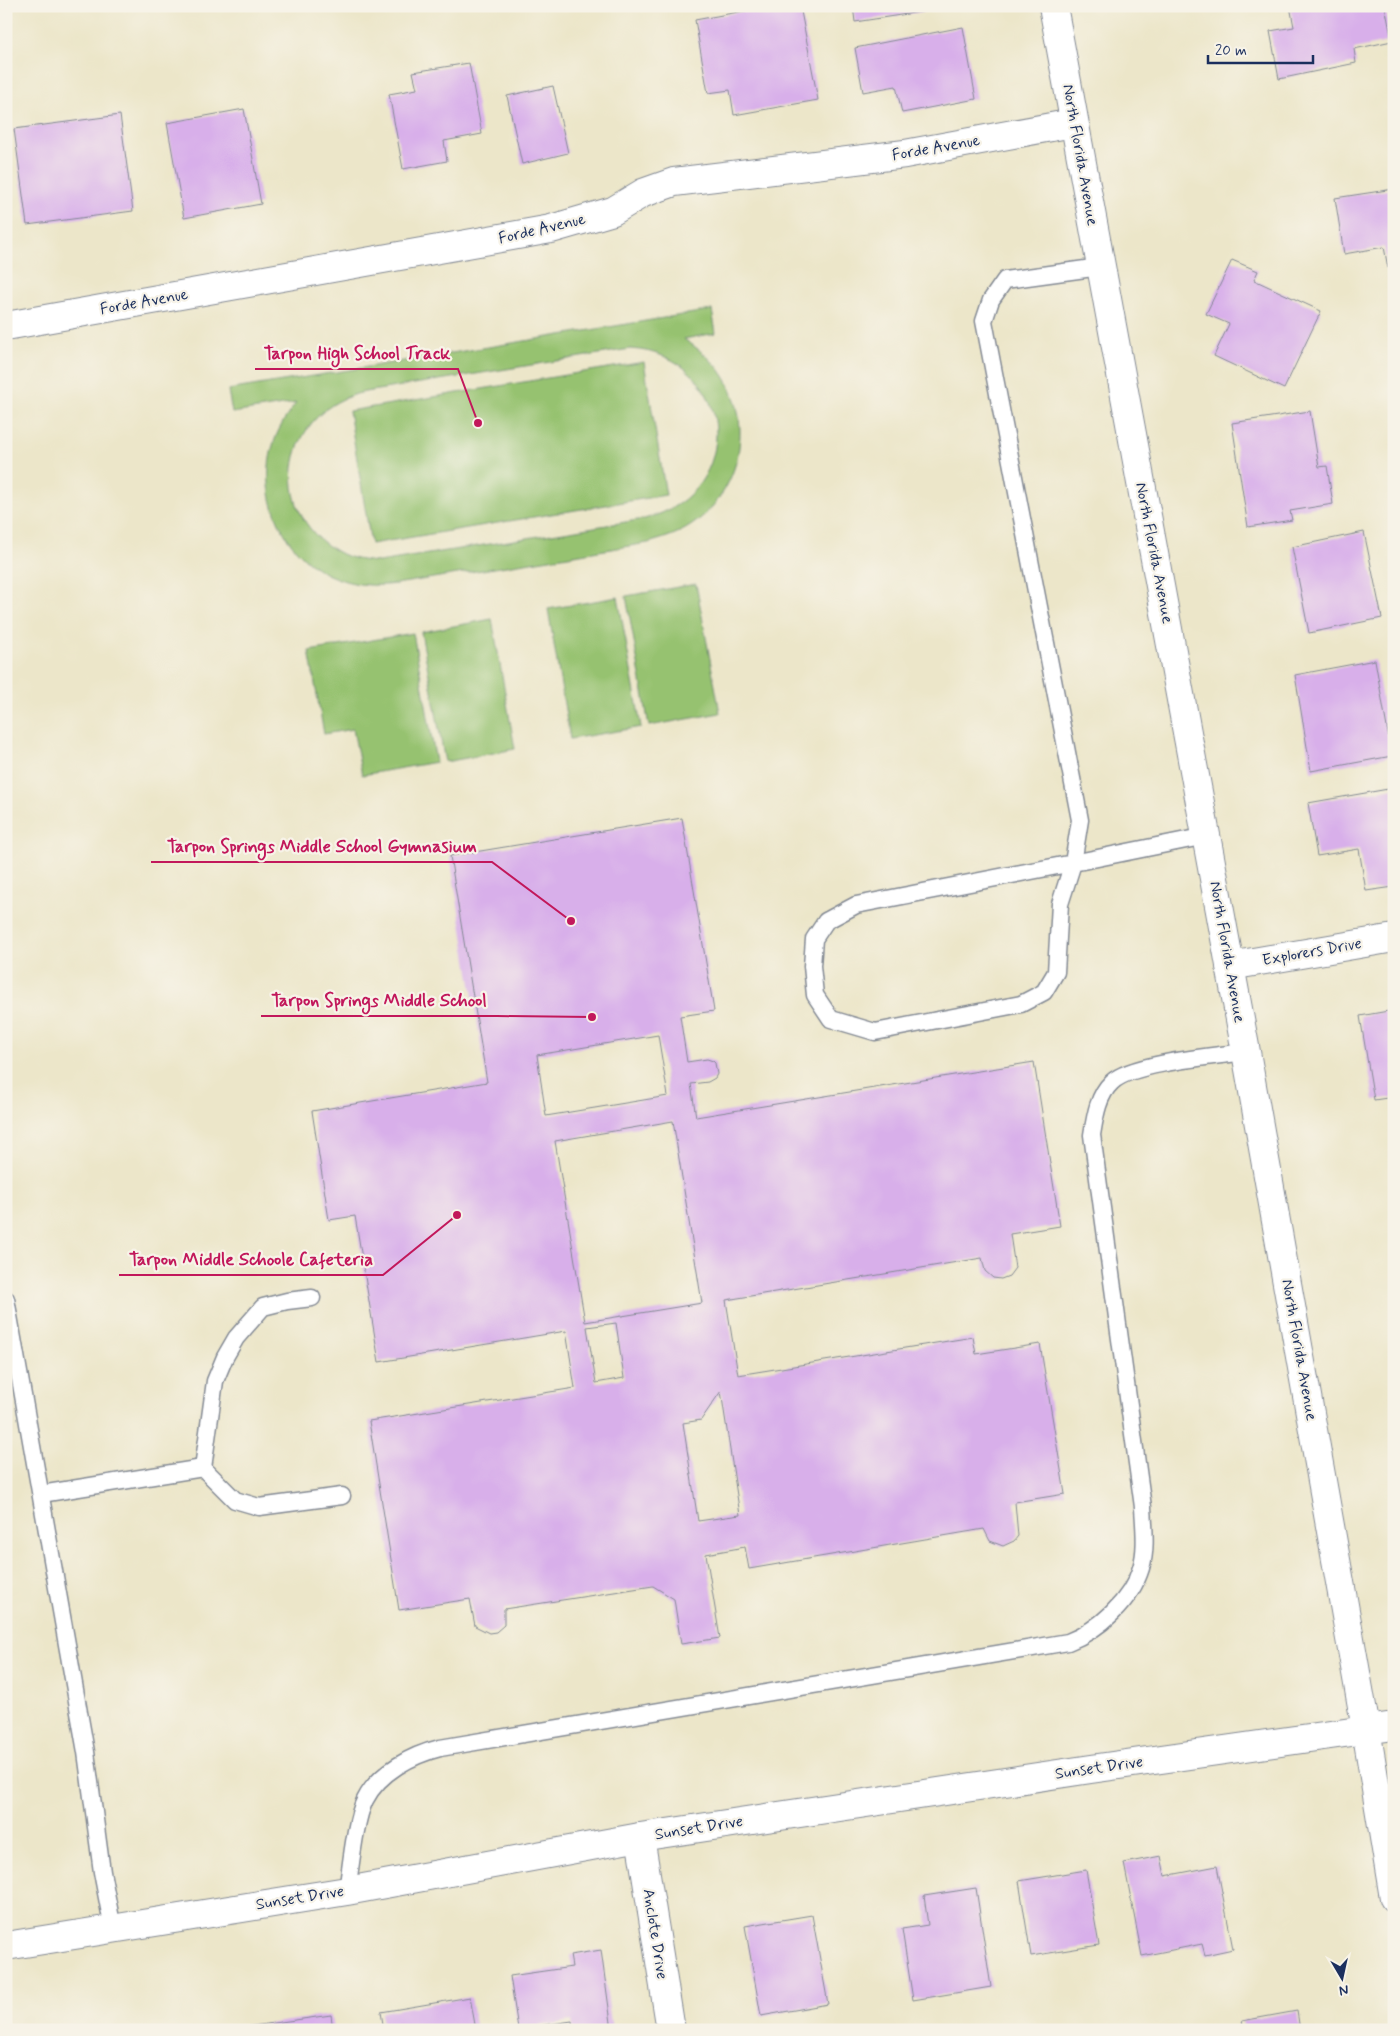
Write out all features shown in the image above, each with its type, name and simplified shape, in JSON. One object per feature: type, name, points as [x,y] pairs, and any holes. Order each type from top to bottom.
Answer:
[{"type":"street","name":"North Florida Avenue","points":[[1053,6],[1073,123],[1246,1052],[1394,1898]]},
{"type":"street","name":"Forde Avenue","points":[[6,326],[551,229],[613,211],[643,193],[674,182],[905,154],[1073,123]]},
{"type":"street","name":"Explorers Drive","points":[[1230,966],[1394,938]]},
{"type":"street","name":"Sunset Drive","points":[[6,1946],[347,1891],[640,1837],[1091,1769],[1394,1726]]},
{"type":"street","name":"Anclote Drive","points":[[640,1837],[671,2030]]},
{"type":"lane","points":[[1100,267],[1005,280],[990,300],[984,321],[1080,820],[1073,863],[1060,904],[1056,972],[1044,992],[1022,1004],[875,1032],[831,1019],[815,995],[812,966],[814,938],[826,921],[856,905],[1073,863],[1206,836]]},
{"type":"lane","points":[[347,1891],[360,1812],[366,1799],[376,1784],[390,1772],[421,1753],[440,1748],[1068,1642],[1085,1635],[1118,1607],[1131,1588],[1141,1568],[1145,1539],[1142,1497],[1092,1135],[1096,1113],[1102,1096],[1112,1081],[1126,1073],[1159,1065],[1246,1052]]},
{"type":"lane","points":[[203,1468],[215,1381],[225,1357],[236,1338],[263,1307],[287,1301],[312,1298]]},
{"type":"lane","points":[[6,1299],[86,1752],[102,1872],[113,1928]]},
{"type":"lane","points":[[41,1494],[203,1468]]},
{"type":"lane","points":[[203,1468],[235,1500],[259,1507],[342,1496]]},
{"type":"green space","points":[[712,310],[716,333],[684,339],[703,353],[719,369],[730,388],[737,408],[740,429],[739,450],[724,490],[712,507],[691,526],[667,537],[648,543],[396,584],[362,584],[329,575],[312,565],[298,552],[286,536],[277,519],[271,500],[269,481],[270,461],[278,431],[296,403],[232,413],[228,390]],"holes":[[[630,349],[665,357],[692,374],[708,399],[716,426],[713,455],[701,482],[678,504],[644,519],[379,562],[358,559],[338,552],[315,534],[300,512],[293,488],[294,463],[302,439],[316,418],[338,402],[365,392]]]},
{"type":"green space","points":[[644,362],[666,495],[371,544],[349,411]]},
{"type":"green space","points":[[696,584],[720,713],[649,726],[626,596]]},
{"type":"green space","points":[[618,597],[641,727],[570,739],[548,609]]},
{"type":"green space","points":[[492,619],[515,749],[445,762],[421,632]]},
{"type":"green space","points":[[413,633],[436,762],[362,775],[353,729],[324,734],[309,651]]},
{"type":"building","points":[[771,6],[800,6],[818,100],[734,115],[730,90],[708,93],[695,20]]},
{"type":"building","points":[[853,6],[953,6],[953,7],[855,22]]},
{"type":"building","points":[[1290,6],[1385,6],[1392,41],[1354,49],[1356,63],[1279,79],[1270,31],[1294,27]]},
{"type":"building","points":[[963,27],[976,99],[902,113],[896,86],[863,92],[855,48]]},
{"type":"building","points":[[469,63],[482,134],[444,141],[447,161],[403,169],[389,94],[417,89],[413,72]]},
{"type":"building","points":[[553,86],[568,153],[522,164],[507,96]]},
{"type":"building","points":[[244,109],[261,204],[184,218],[167,123]]},
{"type":"building","points":[[120,115],[133,211],[27,225],[14,129]]},
{"type":"building","points":[[1394,189],[1394,267],[1388,268],[1384,247],[1344,254],[1335,198]]},
{"type":"building","points":[[1232,260],[1258,271],[1254,280],[1321,311],[1284,389],[1214,356],[1229,324],[1206,314]]},
{"type":"building","points":[[1310,411],[1319,467],[1327,466],[1333,504],[1290,511],[1292,520],[1248,527],[1232,423]]},
{"type":"building","points":[[1364,532],[1382,618],[1309,633],[1292,547]]},
{"type":"building","points":[[1375,660],[1392,756],[1311,771],[1295,675]]},
{"type":"building","points":[[1394,788],[1394,887],[1366,891],[1359,849],[1317,856],[1308,803]]},
{"type":"building","points":[[682,818],[714,1011],[680,1016],[687,1062],[707,1059],[713,1061],[717,1074],[715,1078],[708,1082],[691,1084],[696,1117],[1034,1062],[1060,1226],[1010,1234],[1015,1268],[1009,1276],[1001,1279],[993,1278],[985,1271],[982,1258],[726,1300],[738,1375],[973,1337],[976,1354],[1040,1344],[1065,1494],[1015,1502],[1018,1536],[1014,1541],[1003,1546],[990,1541],[984,1529],[749,1569],[745,1547],[706,1554],[720,1638],[681,1644],[674,1599],[653,1586],[504,1609],[504,1625],[496,1632],[489,1633],[475,1626],[470,1599],[399,1610],[369,1421],[575,1388],[566,1331],[379,1362],[355,1216],[329,1220],[312,1111],[487,1082],[450,856]],"holes":[[[658,1035],[668,1096],[546,1116],[537,1055]],[[673,1121],[702,1303],[585,1322],[555,1141]],[[616,1323],[624,1378],[596,1383],[587,1327]],[[721,1391],[740,1515],[698,1521],[683,1423],[701,1420]]]},
{"type":"building","points":[[1394,1010],[1394,1097],[1374,1100],[1360,1016]]},
{"type":"building","points":[[1161,1856],[1165,1876],[1217,1866],[1233,1949],[1205,1955],[1202,1944],[1142,1956],[1124,1863]]},
{"type":"building","points":[[1086,1870],[1099,1945],[1031,1956],[1019,1881]]},
{"type":"building","points":[[976,1888],[991,1987],[913,2000],[902,1929],[928,1925],[924,1896]]},
{"type":"building","points":[[812,1915],[828,2004],[761,2016],[745,1926]]},
{"type":"building","points":[[601,1950],[612,2030],[573,2030],[572,2021],[518,2029],[510,1976],[572,1967],[570,1955]]},
{"type":"building","points":[[470,1997],[476,2030],[384,2030],[381,2012]]},
{"type":"building","points":[[1297,2011],[1300,2030],[1244,2030],[1242,2021]]},
{"type":"building","points":[[331,2015],[333,2030],[238,2030],[238,2028]]},
{"type":"place","name":"Tarpon High School Track","points":[[478,423]]},
{"type":"place","name":"Tarpon Springs Middle School Gymnasium","points":[[571,921]]},
{"type":"place","name":"Tarpon Springs Middle School","points":[[592,1017]]},
{"type":"place","name":"Tarpon Middle Schoole Cafeteria","points":[[457,1215]]}]
